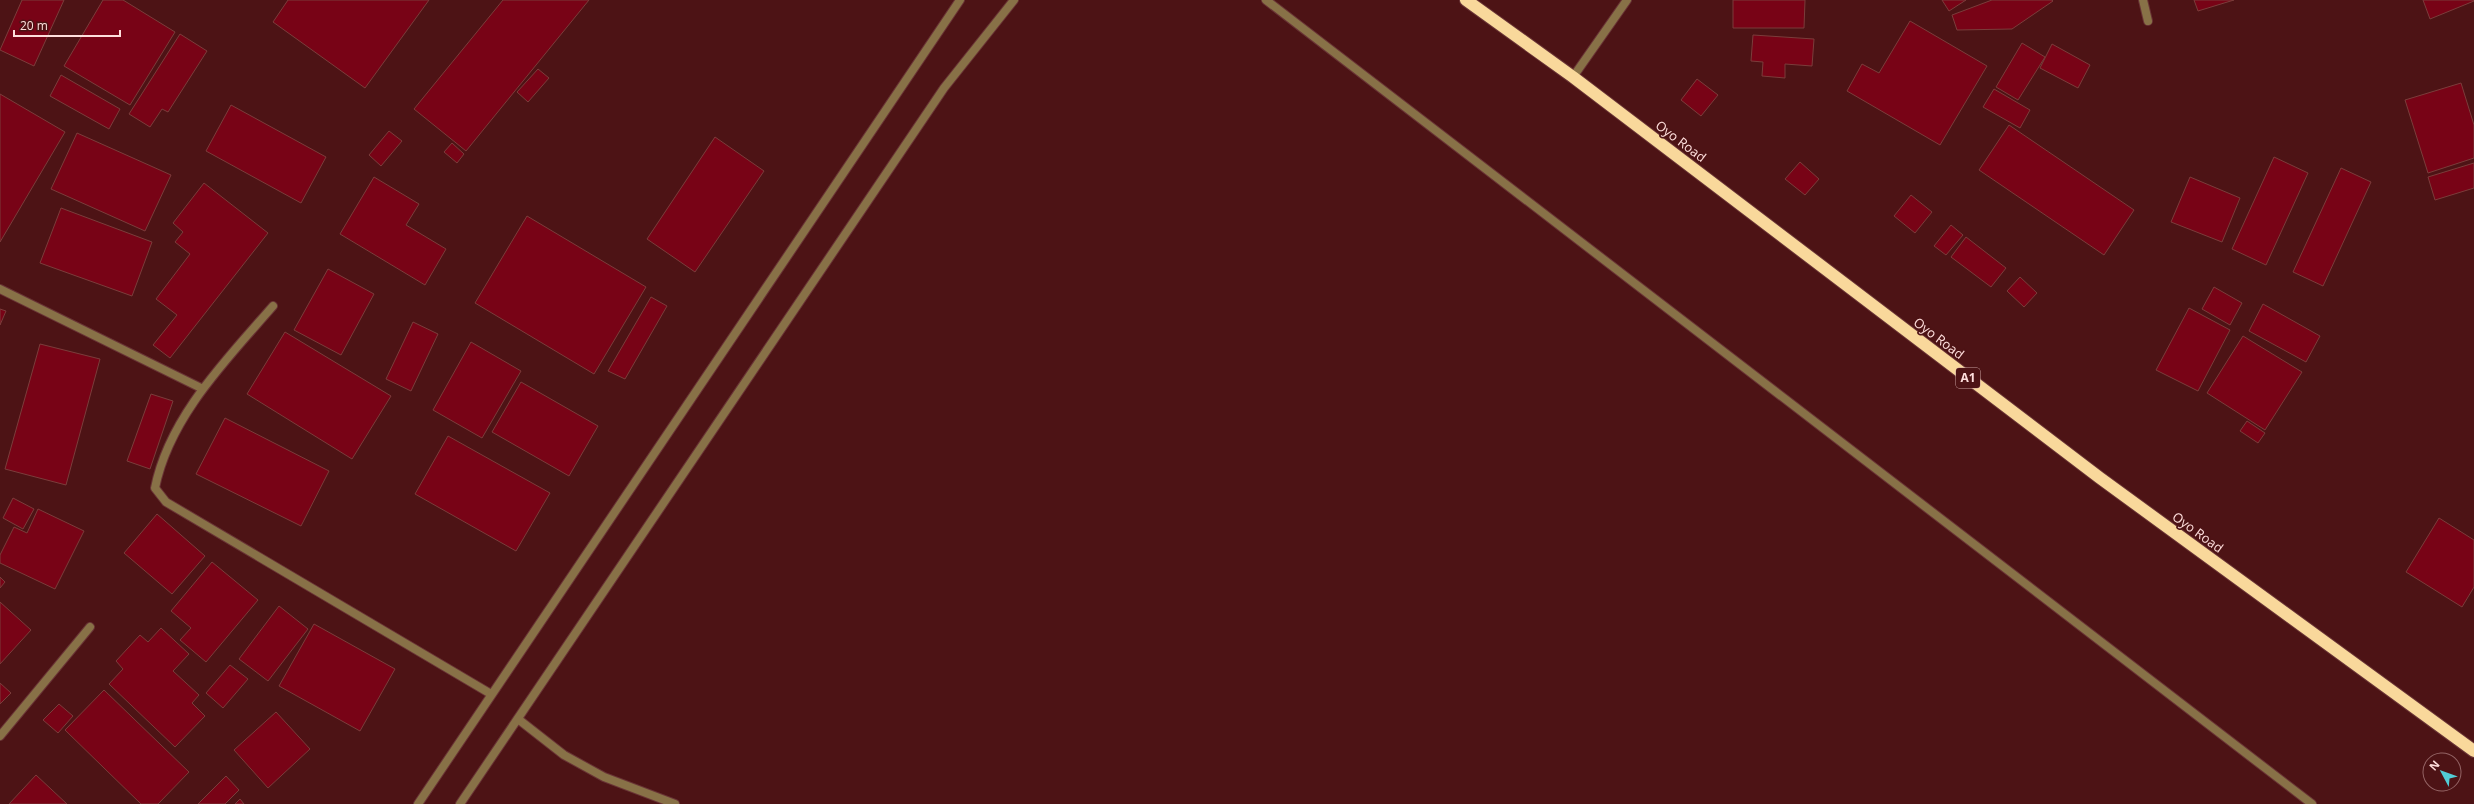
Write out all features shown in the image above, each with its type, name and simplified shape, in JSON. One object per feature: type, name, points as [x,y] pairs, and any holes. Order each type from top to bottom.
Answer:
[{"type":"highway","name":"Oyo Road","points":[[1466,0],[1573,78],[2100,478],[2474,751]]},
{"type":"street","points":[[418,804],[960,0]]},
{"type":"street","points":[[460,804],[944,88],[1014,0]]},
{"type":"street","points":[[1266,0],[2312,804]]},
{"type":"street","points":[[1573,78],[1628,0]]},
{"type":"street","points":[[2143,0],[2148,21]]},
{"type":"street","points":[[0,289],[201,388]]},
{"type":"street","points":[[273,306],[201,388],[160,464],[155,488],[166,502],[491,694]]},
{"type":"street","points":[[0,736],[90,627]]},
{"type":"street","points":[[518,719],[564,755],[590,770],[675,804]]},
{"type":"building","points":[[22,0],[64,0],[34,66],[0,50]]},
{"type":"building","points":[[103,0],[123,0],[175,32],[130,105],[64,66]]},
{"type":"building","points":[[288,0],[429,0],[365,88],[273,22]]},
{"type":"building","points":[[503,0],[589,0],[466,151],[414,109]]},
{"type":"building","points":[[1733,0],[1805,0],[1804,28],[1733,28]]},
{"type":"building","points":[[1942,0],[1966,0],[1949,11]]},
{"type":"building","points":[[1992,0],[2053,1],[2012,29],[1957,30],[1952,15]]},
{"type":"building","points":[[2194,0],[2234,0],[2198,11]]},
{"type":"building","points":[[2423,0],[2474,0],[2474,1],[2430,19]]},
{"type":"building","points":[[1910,21],[1987,66],[1940,145],[1847,91],[1862,64],[1879,73]]},
{"type":"building","points":[[180,34],[207,51],[168,112],[162,109],[150,127],[129,114]]},
{"type":"building","points":[[1753,35],[1814,39],[1812,66],[1785,64],[1785,78],[1762,76],[1763,62],[1751,61]]},
{"type":"building","points":[[2022,43],[2045,57],[2018,100],[1996,87]]},
{"type":"building","points":[[2052,44],[2090,65],[2078,88],[2040,68]]},
{"type":"building","points":[[538,69],[549,78],[528,102],[517,92]]},
{"type":"building","points":[[61,75],[120,109],[109,129],[50,96]]},
{"type":"building","points":[[1697,79],[1718,95],[1701,116],[1681,100]]},
{"type":"building","points":[[2461,83],[2474,125],[2474,158],[2428,173],[2405,100]]},
{"type":"building","points":[[1994,89],[2030,110],[2020,128],[1983,107]]},
{"type":"building","points":[[0,94],[65,132],[0,242]]},
{"type":"building","points":[[231,105],[326,157],[301,203],[206,151]]},
{"type":"building","points":[[2009,125],[2134,210],[2104,255],[1979,170]]},
{"type":"building","points":[[389,131],[402,141],[381,166],[369,155]]},
{"type":"building","points":[[77,133],[171,175],[145,231],[51,189]]},
{"type":"building","points":[[715,137],[764,171],[695,272],[647,239]]},
{"type":"building","points":[[452,143],[464,154],[457,163],[444,152]]},
{"type":"building","points":[[2274,157],[2308,173],[2266,265],[2232,249]]},
{"type":"building","points":[[1800,162],[1819,179],[1805,195],[1785,179]]},
{"type":"building","points":[[2474,163],[2474,188],[2435,200],[2428,177]]},
{"type":"building","points":[[2341,168],[2371,182],[2323,286],[2293,272]]},
{"type":"building","points":[[374,177],[419,204],[406,225],[446,249],[425,285],[340,234]]},
{"type":"building","points":[[2190,177],[2240,198],[2222,242],[2171,222]]},
{"type":"building","points":[[204,183],[268,233],[170,358],[153,345],[177,315],[156,299],[190,254],[175,242],[183,232],[173,223]]},
{"type":"building","points":[[1911,195],[1932,212],[1915,233],[1894,216]]},
{"type":"building","points":[[61,208],[152,242],[132,296],[40,263]]},
{"type":"building","points":[[527,216],[646,287],[594,374],[475,303]]},
{"type":"building","points":[[1951,225],[1963,235],[1946,255],[1934,246]]},
{"type":"building","points":[[1966,237],[2006,268],[1991,287],[1951,257]]},
{"type":"building","points":[[328,269],[374,294],[341,355],[294,330]]},
{"type":"building","points":[[2020,277],[2037,293],[2024,307],[2007,291]]},
{"type":"building","points":[[2214,287],[2242,303],[2230,325],[2202,309]]},
{"type":"building","points":[[651,297],[667,306],[625,379],[608,371]]},
{"type":"building","points":[[2263,304],[2320,336],[2306,362],[2249,331]]},
{"type":"building","points":[[2189,308],[2230,330],[2198,391],[2156,370]]},
{"type":"building","points":[[0,309],[6,311],[0,325]]},
{"type":"building","points":[[413,322],[438,334],[411,391],[386,379]]},
{"type":"building","points":[[285,332],[391,396],[352,459],[247,394]]},
{"type":"building","points":[[2243,336],[2302,372],[2265,430],[2207,393]]},
{"type":"building","points":[[471,342],[521,371],[482,438],[433,410]]},
{"type":"building","points":[[40,344],[100,359],[66,485],[5,469]]},
{"type":"building","points":[[521,382],[598,426],[569,476],[492,432]]},
{"type":"building","points":[[151,394],[173,401],[150,469],[127,461]]},
{"type":"building","points":[[225,418],[329,471],[301,526],[196,474]]},
{"type":"building","points":[[2247,421],[2265,433],[2258,443],[2240,431]]},
{"type":"building","points":[[448,436],[550,493],[516,551],[415,494]]},
{"type":"building","points":[[13,498],[34,509],[23,529],[3,518]]},
{"type":"building","points":[[38,509],[84,531],[55,589],[0,563],[0,555],[14,527],[27,533]]},
{"type":"building","points":[[157,514],[205,556],[172,594],[124,553]]},
{"type":"building","points":[[2439,518],[2474,540],[2474,587],[2462,607],[2406,572]]},
{"type":"building","points":[[212,562],[258,600],[206,662],[180,640],[191,628],[171,611]]},
{"type":"building","points":[[0,577],[5,582],[0,588]]},
{"type":"building","points":[[0,602],[31,630],[0,664]]},
{"type":"building","points":[[279,606],[308,629],[268,681],[239,659]]},
{"type":"building","points":[[314,624],[395,669],[360,731],[279,686]]},
{"type":"building","points":[[161,628],[189,654],[173,671],[199,695],[192,703],[205,716],[175,747],[109,684],[123,669],[116,661],[140,635],[148,642]]},
{"type":"building","points":[[230,665],[248,679],[223,708],[206,693]]},
{"type":"building","points":[[0,683],[11,693],[0,704]]},
{"type":"building","points":[[104,690],[189,772],[158,804],[141,804],[65,730]]},
{"type":"building","points":[[59,704],[73,716],[58,733],[43,720]]},
{"type":"building","points":[[276,712],[310,749],[268,788],[234,750]]},
{"type":"building","points":[[36,775],[67,804],[9,804]]},
{"type":"building","points":[[226,776],[239,790],[225,804],[198,804]]},
{"type":"building","points":[[240,799],[244,804],[235,804]]}]
